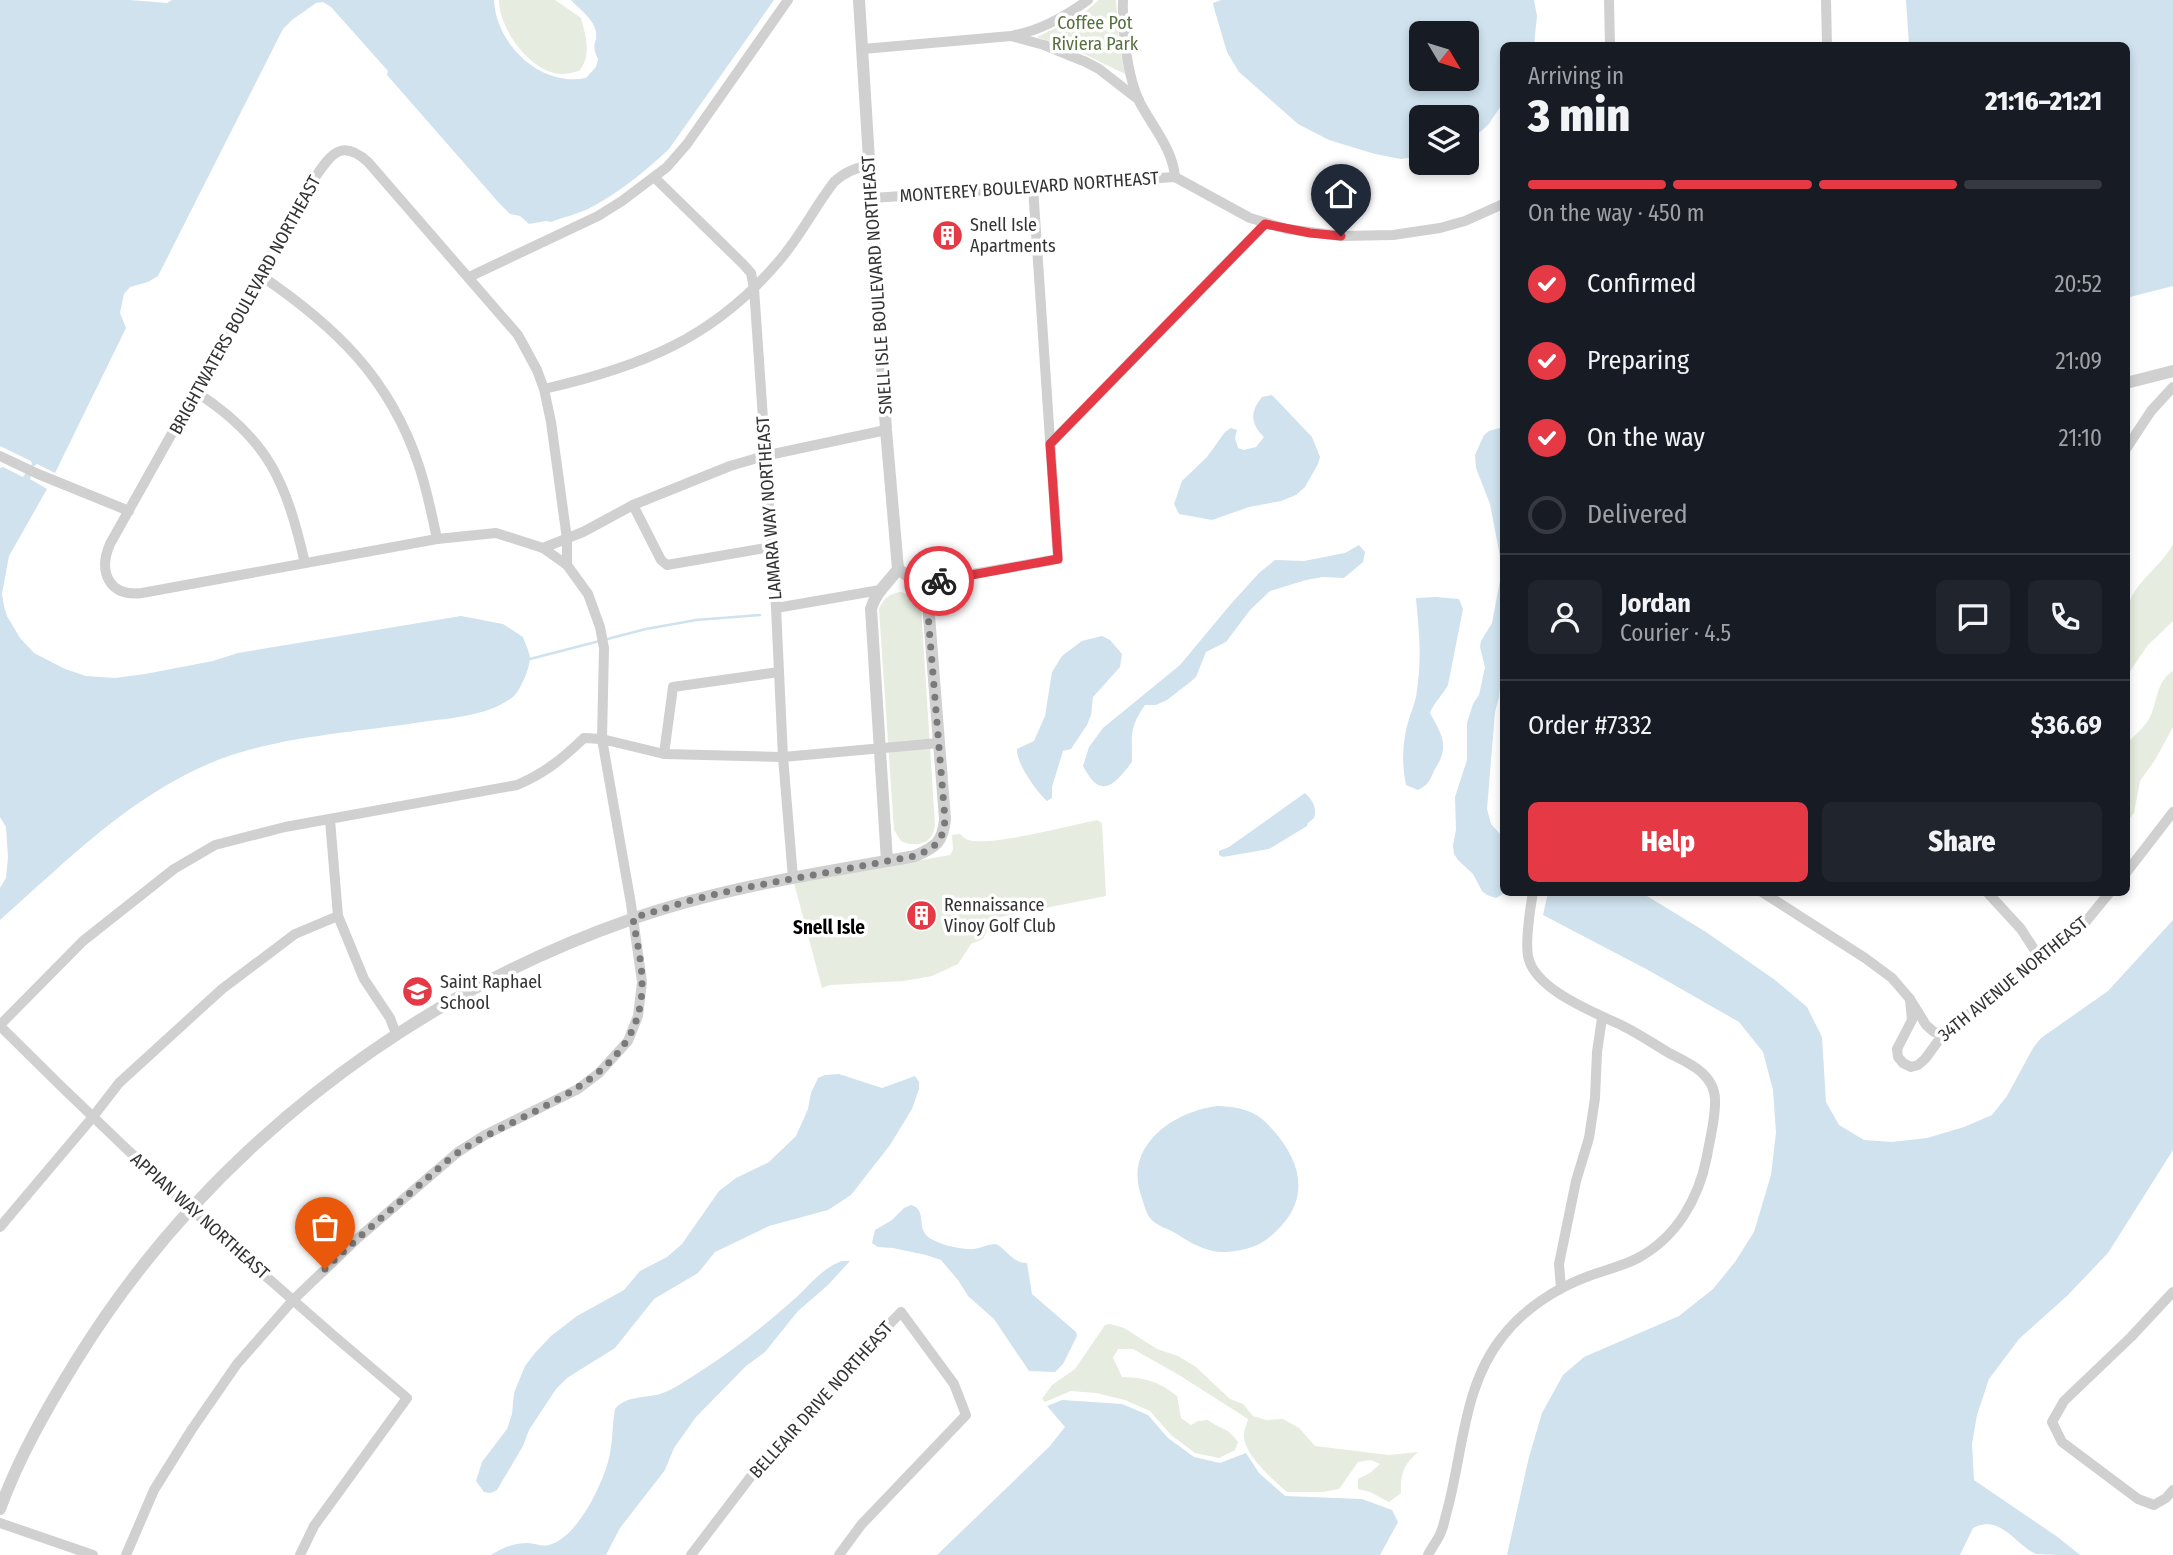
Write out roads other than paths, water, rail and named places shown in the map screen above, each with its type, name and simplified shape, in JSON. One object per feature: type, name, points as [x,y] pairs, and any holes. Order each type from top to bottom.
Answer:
[{"type":"street","points":[[567,565],[567,539],[544,389],[518,335],[469,277],[598,216],[655,177],[682,150],[788,0]]},
{"type":"street","name":"SNELL ISLE BOULEVARD NORTHEAST","points":[[859,0],[898,569]]},
{"type":"street","points":[[863,49],[1011,36],[1029,32],[1063,17],[1088,0]]},
{"type":"street","points":[[1123,0],[1130,71],[1139,100],[1172,160],[1175,177]]},
{"type":"street","points":[[1609,0],[1610,42]]},
{"type":"street","points":[[1826,0],[1827,42]]},
{"type":"street","points":[[1011,36],[1044,45],[1086,62],[1139,100]]},
{"type":"street","name":"BRIGHTWATERS BOULEVARD NORTHEAST","points":[[126,1555],[154,1490],[192,1429],[237,1364],[293,1300],[358,1238],[458,1152],[485,1135],[578,1088],[599,1073],[628,1041],[638,1016],[642,982],[602,739],[604,648],[600,627],[588,594],[567,565],[543,548],[496,533],[437,540],[131,594],[114,586],[104,569],[104,557],[128,511],[260,275],[333,153],[345,149],[360,155],[368,162],[469,277]]},
{"type":"street","points":[[544,389],[602,375],[659,354],[705,328],[731,309],[779,261],[834,182],[843,174],[870,164]]},
{"type":"street","name":"LAMARA WAY NORTHEAST","points":[[655,177],[743,264],[751,273],[754,288],[793,878]]},
{"type":"street","name":"MONTEREY BOULEVARD NORTHEAST","points":[[873,198],[1175,177],[1250,219],[1330,235],[1393,234],[1440,228],[1500,206]]},
{"type":"street","points":[[926,590],[943,579],[1058,559],[1033,187]]},
{"type":"street","points":[[1050,444],[1265,224]]},
{"type":"street","points":[[260,275],[314,313],[336,333],[378,383],[408,436],[419,466],[437,540]]},
{"type":"street","points":[[2130,382],[2173,371]]},
{"type":"street","points":[[2130,443],[2151,411],[2173,387]]},
{"type":"street","points":[[196,392],[234,419],[268,460],[289,500],[305,563]]},
{"type":"street","points":[[543,548],[567,539],[633,505],[730,466],[887,429]]},
{"type":"street","points":[[0,456],[128,511]]},
{"type":"street","points":[[633,505],[667,565],[771,547]]},
{"type":"street","points":[[0,1509],[38,1425],[85,1346],[148,1258],[192,1208],[288,1115],[396,1034],[521,964],[633,918],[695,899],[915,856],[929,850],[942,837],[945,819],[926,590],[898,569],[880,590],[871,609],[887,861]]},
{"type":"street","points":[[776,608],[880,590]]},
{"type":"street","points":[[664,754],[673,687],[779,672]]},
{"type":"street","points":[[0,1026],[83,940],[174,869],[215,845],[285,827],[517,785],[556,764],[584,738],[602,739],[664,754],[783,757],[939,743]]},
{"type":"street","points":[[2130,868],[2173,813]]},
{"type":"street","points":[[330,820],[338,916],[364,979],[390,1018],[396,1034]]},
{"type":"street","points":[[1429,1555],[1441,1533],[1477,1383],[1503,1336],[1523,1315],[1561,1289],[1637,1259],[1654,1249],[1668,1237],[1690,1208],[1706,1165],[1715,1107],[1714,1088],[1708,1078],[1696,1067],[1570,1000],[1545,982],[1534,970],[1528,957],[1532,896]]},
{"type":"street","points":[[1768,896],[1892,978],[1910,999],[1926,1025],[1934,1032],[1944,1033]]},
{"type":"street","points":[[1991,896],[2021,929],[2041,960]]},
{"type":"street","name":"34TH AVENUE NORTHEAST","points":[[1910,999],[1912,1020],[1897,1049],[1898,1057],[1911,1066],[1918,1065],[1944,1033],[2079,930],[2107,896]]},
{"type":"street","points":[[0,1227],[119,1083],[222,989],[295,934],[338,916]]},
{"type":"street","points":[[1561,1289],[1559,1264],[1576,1181],[1589,1138],[1602,1018]]},
{"type":"street","name":"APPIAN WAY NORTHEAST","points":[[0,1026],[92,1118],[293,1300],[407,1398],[314,1526],[300,1555]]},
{"type":"street","points":[[2173,1292],[2131,1337],[2064,1401],[2052,1422],[2062,1442],[2138,1499],[2154,1505],[2173,1490]]},
{"type":"street","name":"BELLEAIR DRIVE NORTHEAST","points":[[691,1555],[774,1446],[901,1312],[954,1384],[966,1415],[861,1525],[839,1555]]},
{"type":"street","points":[[0,1523],[93,1555]]},
{"type":"water","points":[[0,0],[130,0],[167,3],[172,0],[494,0],[497,17],[512,47],[538,69],[569,79],[586,78],[596,67],[598,59],[594,46],[595,27],[571,0],[774,0],[669,149],[641,174],[588,209],[551,222],[529,224],[520,216],[510,214],[499,203],[331,7],[323,2],[316,3],[283,29],[158,276],[130,287],[124,294],[120,313],[126,328],[55,473],[37,464],[33,467],[30,479],[47,489],[9,556],[2,594],[7,616],[20,638],[34,653],[86,676],[115,678],[145,674],[213,661],[238,653],[461,616],[503,624],[523,637],[530,657],[527,672],[514,696],[482,712],[271,744],[223,758],[191,772],[104,828],[0,920],[0,888],[6,878],[8,857],[6,827],[0,817],[0,468],[23,477],[32,464],[31,461],[0,446]]},
{"type":"water","points":[[1221,0],[1534,0],[1537,16],[1534,42],[1500,42],[1500,107],[1488,125],[1479,133],[1479,105],[1409,105],[1409,158],[1375,154],[1329,140],[1298,124],[1239,72],[1227,52],[1213,3]]},
{"type":"water","points":[[1906,0],[2173,0],[2173,286],[2130,297],[2130,42],[1909,42]]},
{"type":"water","points":[[1272,395],[1312,437],[1320,457],[1305,487],[1296,495],[1281,501],[1249,507],[1212,520],[1179,514],[1174,504],[1182,481],[1207,457],[1225,432],[1231,428],[1237,430],[1235,438],[1238,448],[1244,450],[1256,447],[1264,437],[1256,427],[1253,417],[1262,397]]},
{"type":"water","points":[[1500,428],[1500,556],[1490,504],[1476,468],[1475,455],[1484,435]]},
{"type":"water","points":[[1359,545],[1365,552],[1363,562],[1344,578],[1323,577],[1270,591],[1250,610],[1226,642],[1206,652],[1196,677],[1167,700],[1156,705],[1145,705],[1134,726],[1132,762],[1119,777],[1108,786],[1102,786],[1090,777],[1083,766],[1089,747],[1103,728],[1180,665],[1259,573],[1275,560],[1304,561],[1345,553]]},
{"type":"water","points":[[1500,581],[1500,686],[1495,712],[1487,809],[1491,824],[1500,834],[1500,896],[1496,898],[1482,891],[1473,874],[1454,854],[1453,845],[1456,830],[1455,797],[1467,760],[1467,723],[1479,695],[1485,667],[1481,641],[1492,623]]},
{"type":"water","points":[[1416,598],[1459,599],[1463,609],[1448,685],[1430,713],[1441,734],[1442,754],[1429,781],[1418,790],[1406,785],[1403,756],[1405,733],[1419,678],[1420,644]]},
{"type":"water","points":[[1102,636],[1110,640],[1122,654],[1120,667],[1093,697],[1087,725],[1071,749],[1063,751],[1052,787],[1052,798],[1047,801],[1023,769],[1017,749],[1034,741],[1045,716],[1052,672],[1062,656],[1082,641]]},
{"type":"water","points":[[1305,793],[1315,808],[1314,818],[1307,826],[1269,849],[1223,857],[1219,855],[1219,851],[1229,847]]},
{"type":"water","points":[[1547,896],[1647,896],[1706,932],[1775,980],[1807,1007],[1822,1037],[1826,1102],[1839,1125],[1864,1140],[1892,1142],[1927,1138],[1992,1115],[2007,1096],[2041,1038],[2108,991],[2173,920],[2173,1150],[2108,1253],[2067,1296],[2019,1339],[1989,1379],[1977,1415],[1972,1444],[1974,1480],[2080,1555],[2036,1554],[1999,1527],[1983,1525],[1973,1528],[1960,1555],[1507,1555],[1542,1413],[1563,1375],[1584,1357],[1679,1316],[1713,1289],[1754,1232],[1771,1175],[1776,1133],[1773,1090],[1763,1052],[1739,1022],[1543,915]]},
{"type":"water","points":[[839,1074],[882,1088],[915,1076],[919,1082],[912,1109],[890,1145],[851,1195],[828,1210],[769,1226],[715,1252],[698,1273],[654,1299],[615,1348],[567,1378],[556,1389],[529,1430],[523,1446],[497,1490],[484,1492],[476,1481],[482,1462],[507,1429],[514,1393],[525,1366],[535,1353],[551,1336],[577,1316],[624,1290],[640,1271],[667,1257],[682,1244],[719,1191],[736,1178],[769,1162],[796,1136],[818,1078]]},
{"type":"water","points":[[1217,1106],[1246,1110],[1263,1120],[1282,1141],[1295,1165],[1298,1177],[1296,1201],[1282,1225],[1264,1241],[1243,1250],[1226,1252],[1200,1247],[1153,1221],[1145,1208],[1138,1180],[1139,1163],[1145,1148],[1155,1135],[1183,1116]]},
{"type":"water","points":[[911,1205],[918,1210],[924,1232],[932,1239],[964,1249],[996,1244],[1014,1259],[1027,1263],[1032,1294],[1076,1332],[1077,1336],[1063,1364],[1055,1372],[1029,1371],[994,1319],[968,1296],[941,1260],[878,1247],[872,1243],[875,1230]]},
{"type":"water","points":[[842,1261],[850,1261],[798,1311],[765,1352],[746,1366],[696,1417],[674,1448],[665,1470],[620,1528],[606,1555],[491,1555],[517,1544],[549,1545],[569,1532],[579,1521],[595,1495],[606,1469],[615,1409],[619,1405],[665,1392],[723,1357],[798,1296],[821,1273]]},
{"type":"water","points":[[1062,1400],[1122,1404],[1148,1415],[1168,1438],[1194,1457],[1220,1463],[1246,1453],[1259,1473],[1285,1496],[1362,1499],[1392,1510],[1398,1522],[1380,1555],[937,1555],[1049,1447],[1065,1427],[1047,1406]]},
{"type":"waterway","points":[[530,659],[646,629],[696,620],[760,615]]},
{"type":"place","name":"Snell Isle Apartments","points":[[947,235]]},
{"type":"place","name":"Rennaissance Vinoy Golf Club","points":[[921,915]]},
{"type":"place","name":"Saint Raphael School","points":[[417,992]]},
{"type":"district","name":"Snell Isle","points":[[829,927]]},
{"type":"park label","name":"Coffee Pot Riviera Park","points":[[1095,33]]}]
